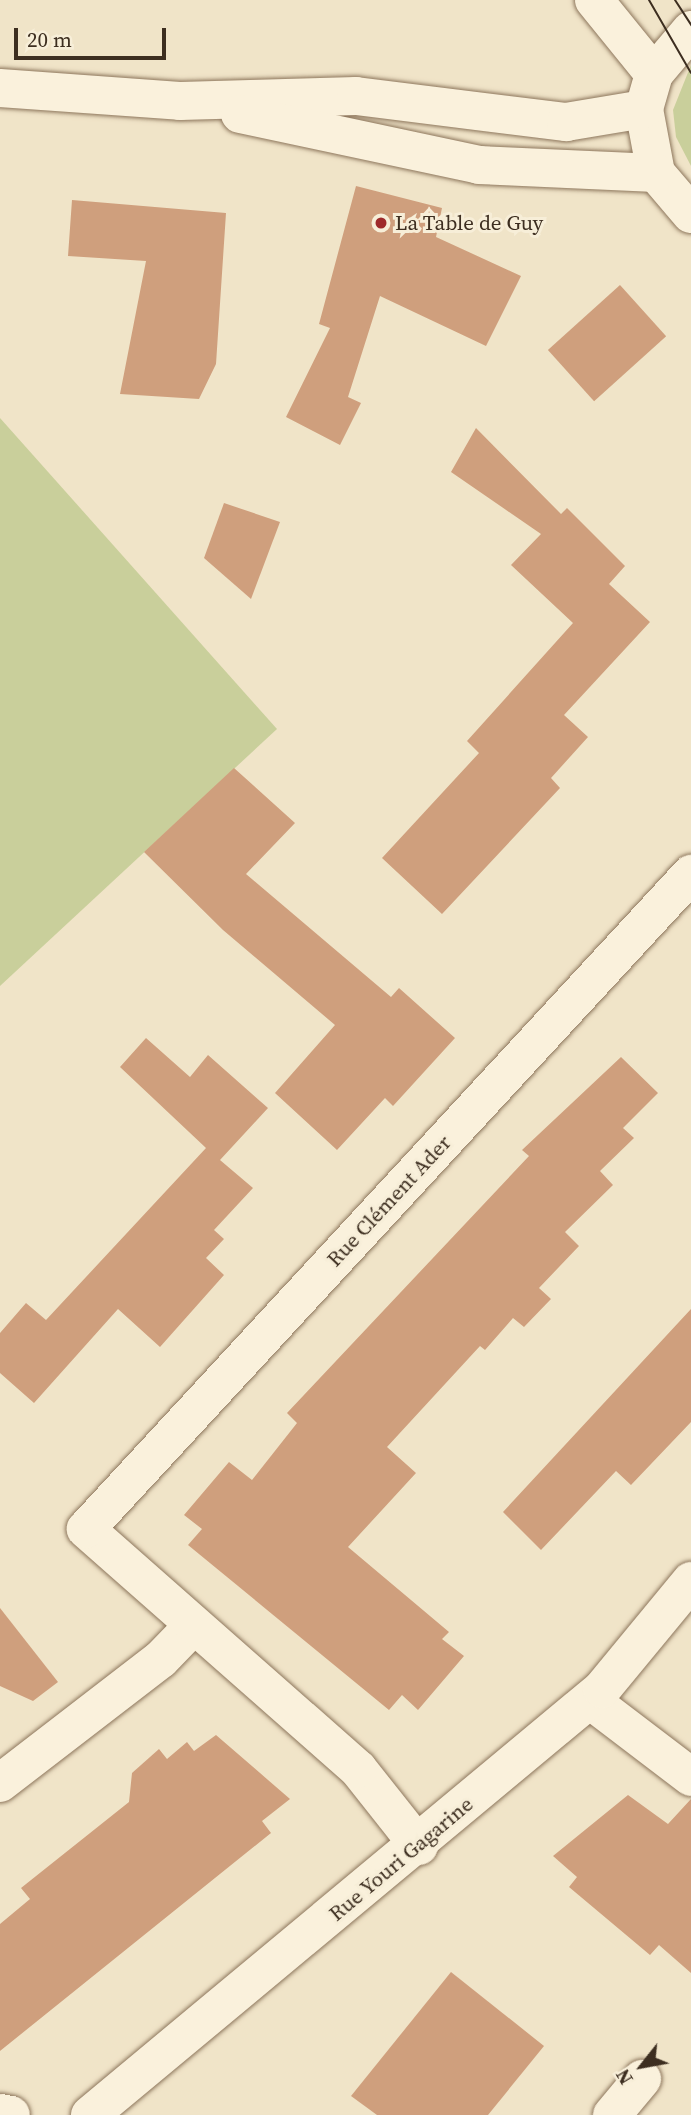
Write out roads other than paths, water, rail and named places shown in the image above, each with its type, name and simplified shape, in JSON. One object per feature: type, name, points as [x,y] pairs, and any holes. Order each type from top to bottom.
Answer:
[{"type":"street","points":[[594,0],[649,91],[656,173],[691,214]]},
{"type":"street","points":[[0,88],[180,101],[356,96],[566,122],[649,91],[691,30]]},
{"type":"street","points":[[180,101],[480,165],[656,173]]},
{"type":"street","name":"Rue Clément Ader","points":[[194,1625],[86,1529],[691,874]]},
{"type":"street","name":"Rue Youri Gagarine","points":[[90,2115],[419,1846],[590,1700],[691,1581]]},
{"type":"street","points":[[0,1783],[162,1658],[194,1625],[384,1795],[419,1846]]},
{"type":"street","points":[[590,1700],[691,1777]]},
{"type":"street","points":[[612,2115],[642,2079]]},
{"type":"street","points":[[0,2113],[11,2115]]},
{"type":"tram line","points":[[649,0],[691,73]]},
{"type":"tram line","points":[[675,0],[691,25]]},
{"type":"place","name":"La Table de Guy","points":[[381,223]]}]
